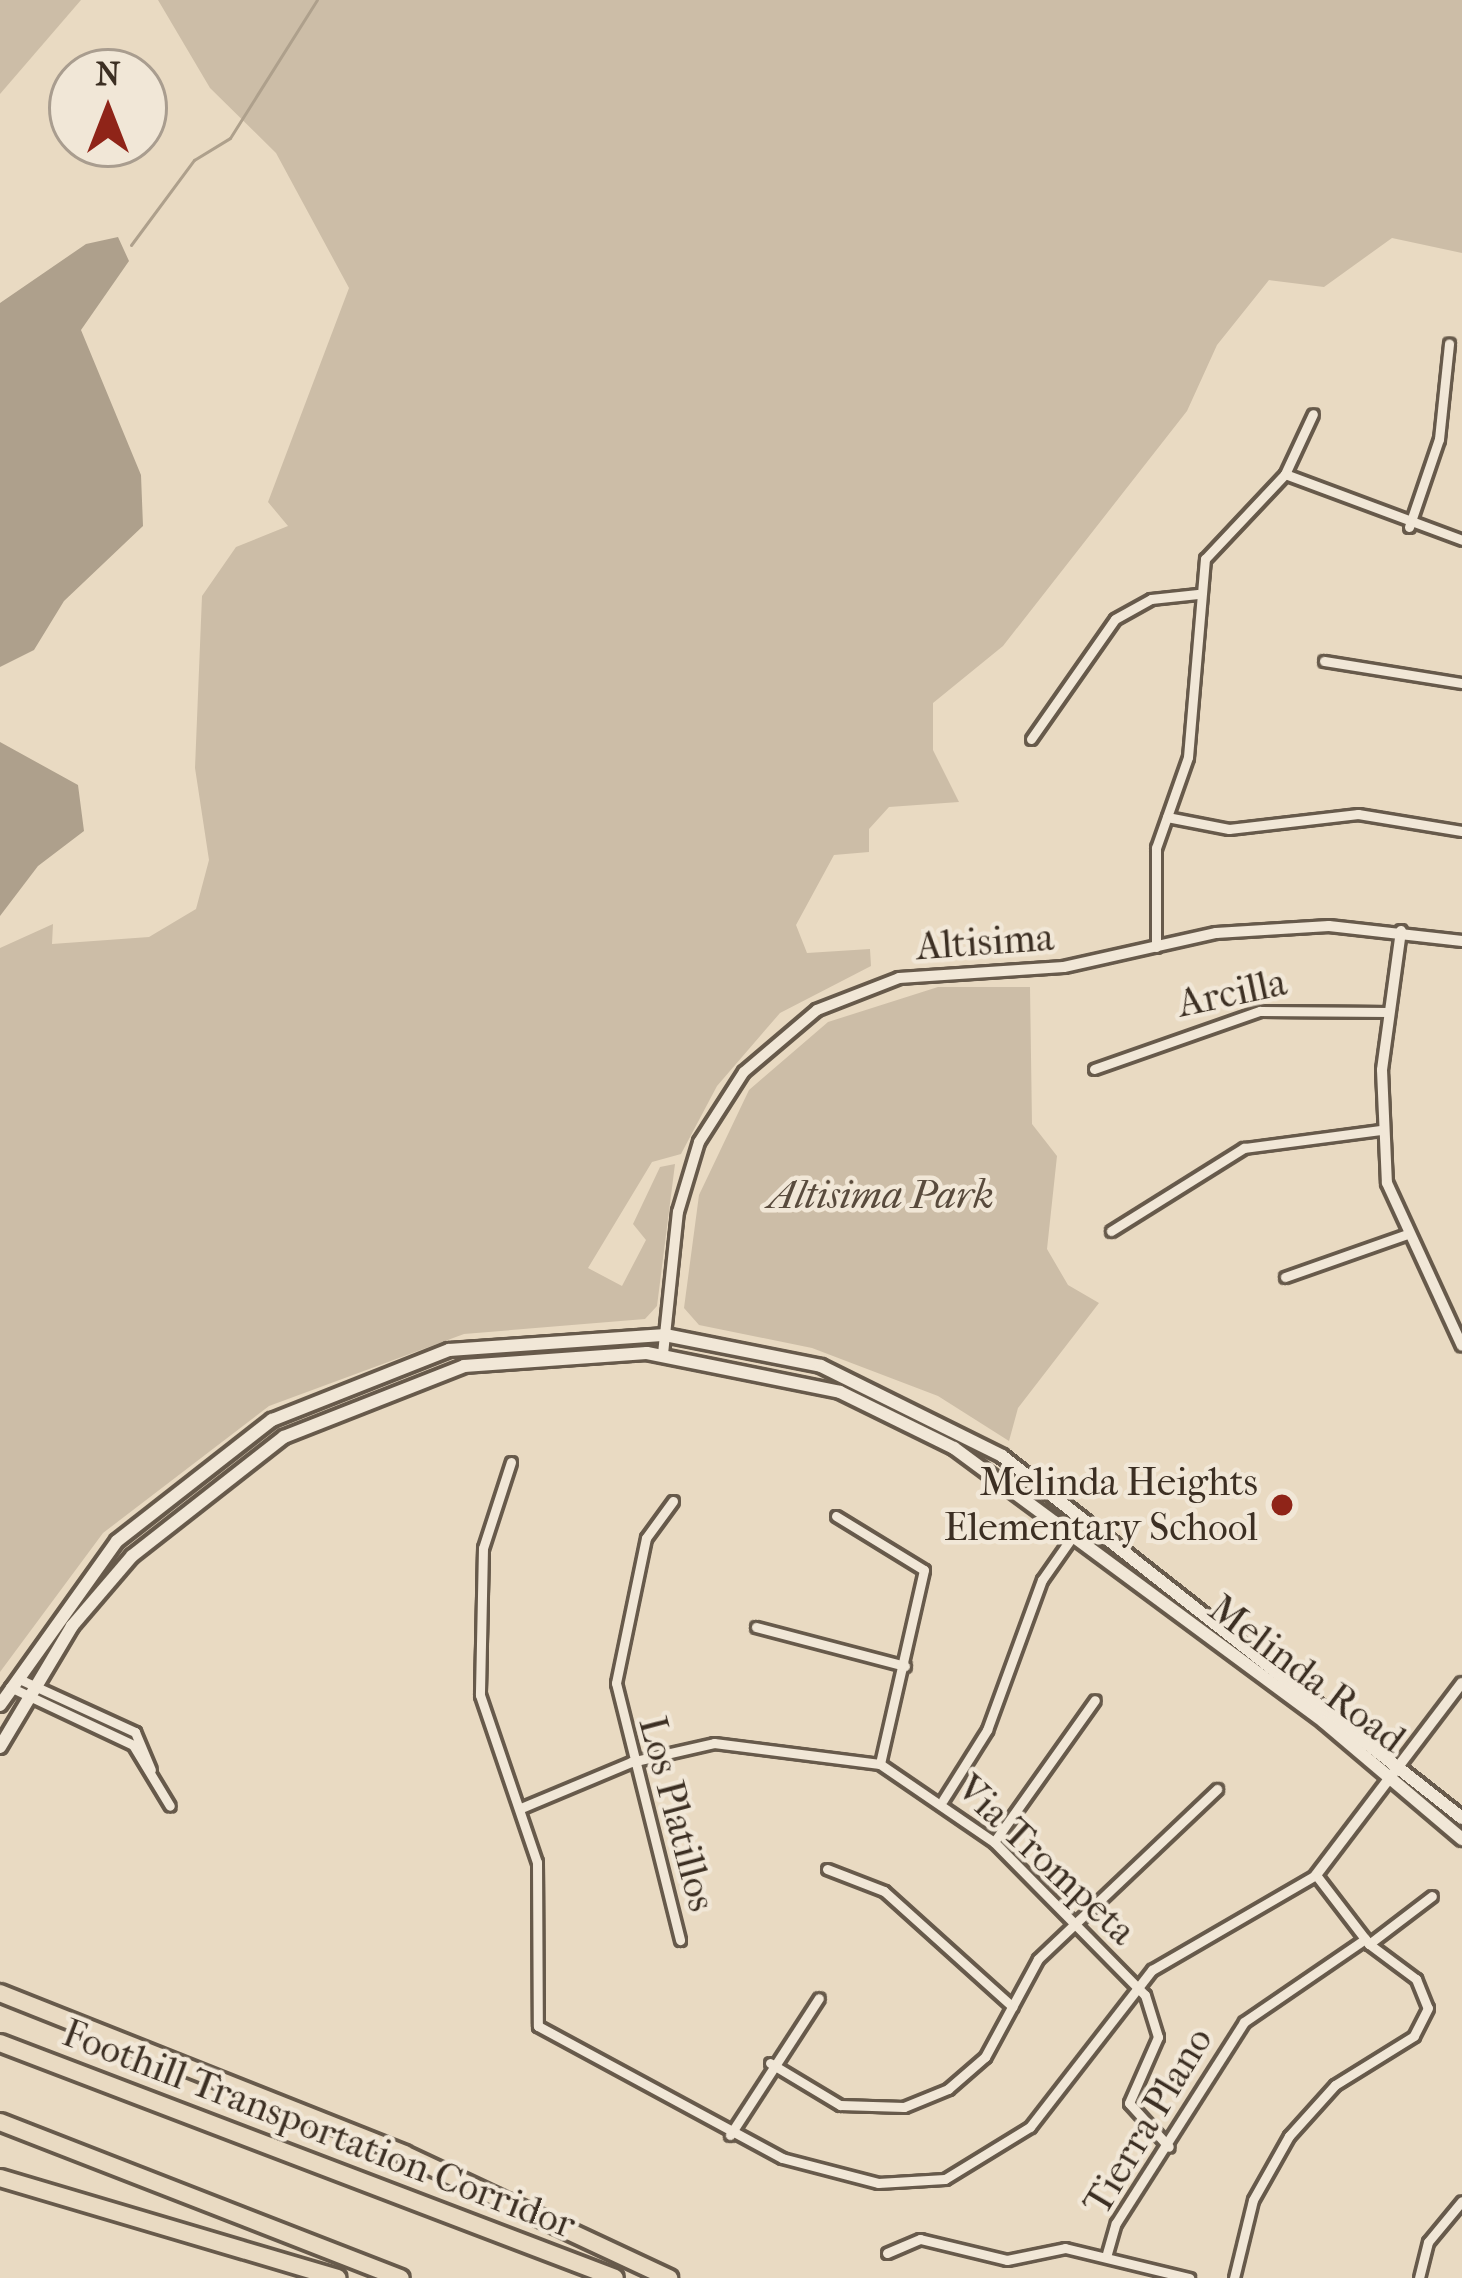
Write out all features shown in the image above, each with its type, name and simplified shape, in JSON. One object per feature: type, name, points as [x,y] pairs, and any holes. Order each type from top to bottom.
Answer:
[{"type":"highway","points":[[0,1993],[404,2154],[669,2278]]},
{"type":"highway","name":"Foothill Transportation Corridor","points":[[0,2042],[615,2278]]},
{"type":"highway","points":[[0,2122],[401,2278]]},
{"type":"highway","points":[[0,2178],[338,2278]]},
{"type":"main road","name":"Melinda Road","points":[[0,1705],[117,1541],[202,1466],[297,1407],[496,1341],[665,1335],[784,1355],[878,1388],[1002,1456],[1405,1765],[1462,1818]]},
{"type":"main road","name":"Melinda Road","points":[[0,1747],[87,1606],[172,1516],[326,1414],[490,1360],[663,1354],[755,1367],[871,1403],[986,1467],[1393,1777],[1462,1839]]},
{"type":"street","points":[[1409,527],[1439,439],[1448,344]]},
{"type":"street","points":[[1156,947],[1150,907],[1167,817],[1194,720],[1198,594],[1220,536],[1285,474],[1313,413]]},
{"type":"street","points":[[1285,474],[1409,527],[1462,540]]},
{"type":"street","points":[[1031,739],[1115,619],[1150,599],[1198,594]]},
{"type":"street","points":[[1324,661],[1462,683]]},
{"type":"street","points":[[1167,817],[1229,830],[1358,814],[1462,831]]},
{"type":"street","name":"Altisima","points":[[663,1354],[692,1162],[730,1089],[786,1032],[899,978],[1064,967],[1274,928],[1401,931],[1462,941]]},
{"type":"street","points":[[1401,931],[1379,1130],[1406,1234],[1462,1346]]},
{"type":"street","name":"Arcilla","points":[[1094,1069],[1259,1011],[1389,1012]]},
{"type":"street","points":[[1111,1231],[1244,1148],[1379,1130]]},
{"type":"street","points":[[1285,1277],[1406,1234]]},
{"type":"street","points":[[511,1462],[483,1548],[480,1695],[496,1763],[521,1808],[541,1901],[538,2026],[730,2135],[842,2177],[945,2179],[1030,2127],[1136,1986],[1316,1876],[1458,1701],[1462,1683]]},
{"type":"street","name":"Los Platillos","points":[[673,1501],[646,1538],[616,1683],[631,1762],[680,1940]]},
{"type":"street","points":[[836,1516],[924,1570],[880,1764]]},
{"type":"street","points":[[943,1800],[994,1716],[1027,1610],[1084,1520]]},
{"type":"street","points":[[756,1627],[905,1666]]},
{"type":"street","points":[[13,1682],[120,1737],[151,1770],[170,1806]]},
{"type":"street","points":[[994,1842],[1095,1700]]},
{"type":"street","name":"Via Trompeta","points":[[521,1808],[631,1762],[752,1742],[880,1764],[943,1800],[994,1842],[1136,1986],[1158,2037],[1129,2103],[1169,2147]]},
{"type":"street","points":[[770,2063],[840,2105],[904,2107],[969,2073],[1074,1924],[1216,1789]]},
{"type":"street","points":[[827,1869],[884,1891],[1013,2007]]},
{"type":"street","points":[[1234,2278],[1253,2200],[1308,2110],[1424,2025],[1416,1979],[1368,1941],[1316,1876]]},
{"type":"street","name":"Tierra Plano","points":[[1106,2257],[1244,2022],[1432,1896]]},
{"type":"street","points":[[730,2135],[770,2063],[819,1998]]},
{"type":"street","points":[[1419,2278],[1428,2242],[1462,2201]]},
{"type":"street","points":[[887,2253],[920,2240],[1007,2260],[1042,2247],[1189,2278]]},
{"type":"green space","points":[[0,0],[81,0],[0,94]]},
{"type":"green space","points":[[158,0],[1462,0],[1462,253],[1392,238],[1324,287],[1269,280],[1217,345],[1187,411],[1003,646],[933,703],[933,750],[959,802],[889,807],[869,829],[869,852],[834,855],[796,925],[807,953],[870,949],[871,966],[780,1013],[717,1086],[681,1154],[652,1162],[588,1268],[622,1286],[646,1240],[633,1224],[660,1167],[675,1164],[657,1306],[645,1319],[464,1334],[269,1406],[103,1533],[0,1672],[0,948],[53,924],[52,944],[149,937],[196,909],[209,860],[195,768],[202,596],[236,547],[288,526],[268,502],[349,288],[276,153],[210,88]]},
{"type":"green space","name":"Altisima Park","points":[[938,987],[1030,987],[1032,1124],[1057,1156],[1047,1249],[1068,1285],[1099,1303],[1018,1408],[1009,1441],[938,1396],[812,1348],[699,1325],[684,1308],[699,1195],[749,1090],[828,1022]]},
{"type":"shaded area","points":[[118,237],[129,261],[81,330],[141,475],[143,526],[64,601],[34,650],[0,667],[0,303],[86,244]]},
{"type":"shaded area","points":[[0,742],[78,785],[84,831],[38,866],[0,916]]},
{"type":"waterway","points":[[131,245],[194,160],[230,138],[317,0]]},
{"type":"place","name":"Melinda Heights Elementary School","points":[[1282,1505]]}]
